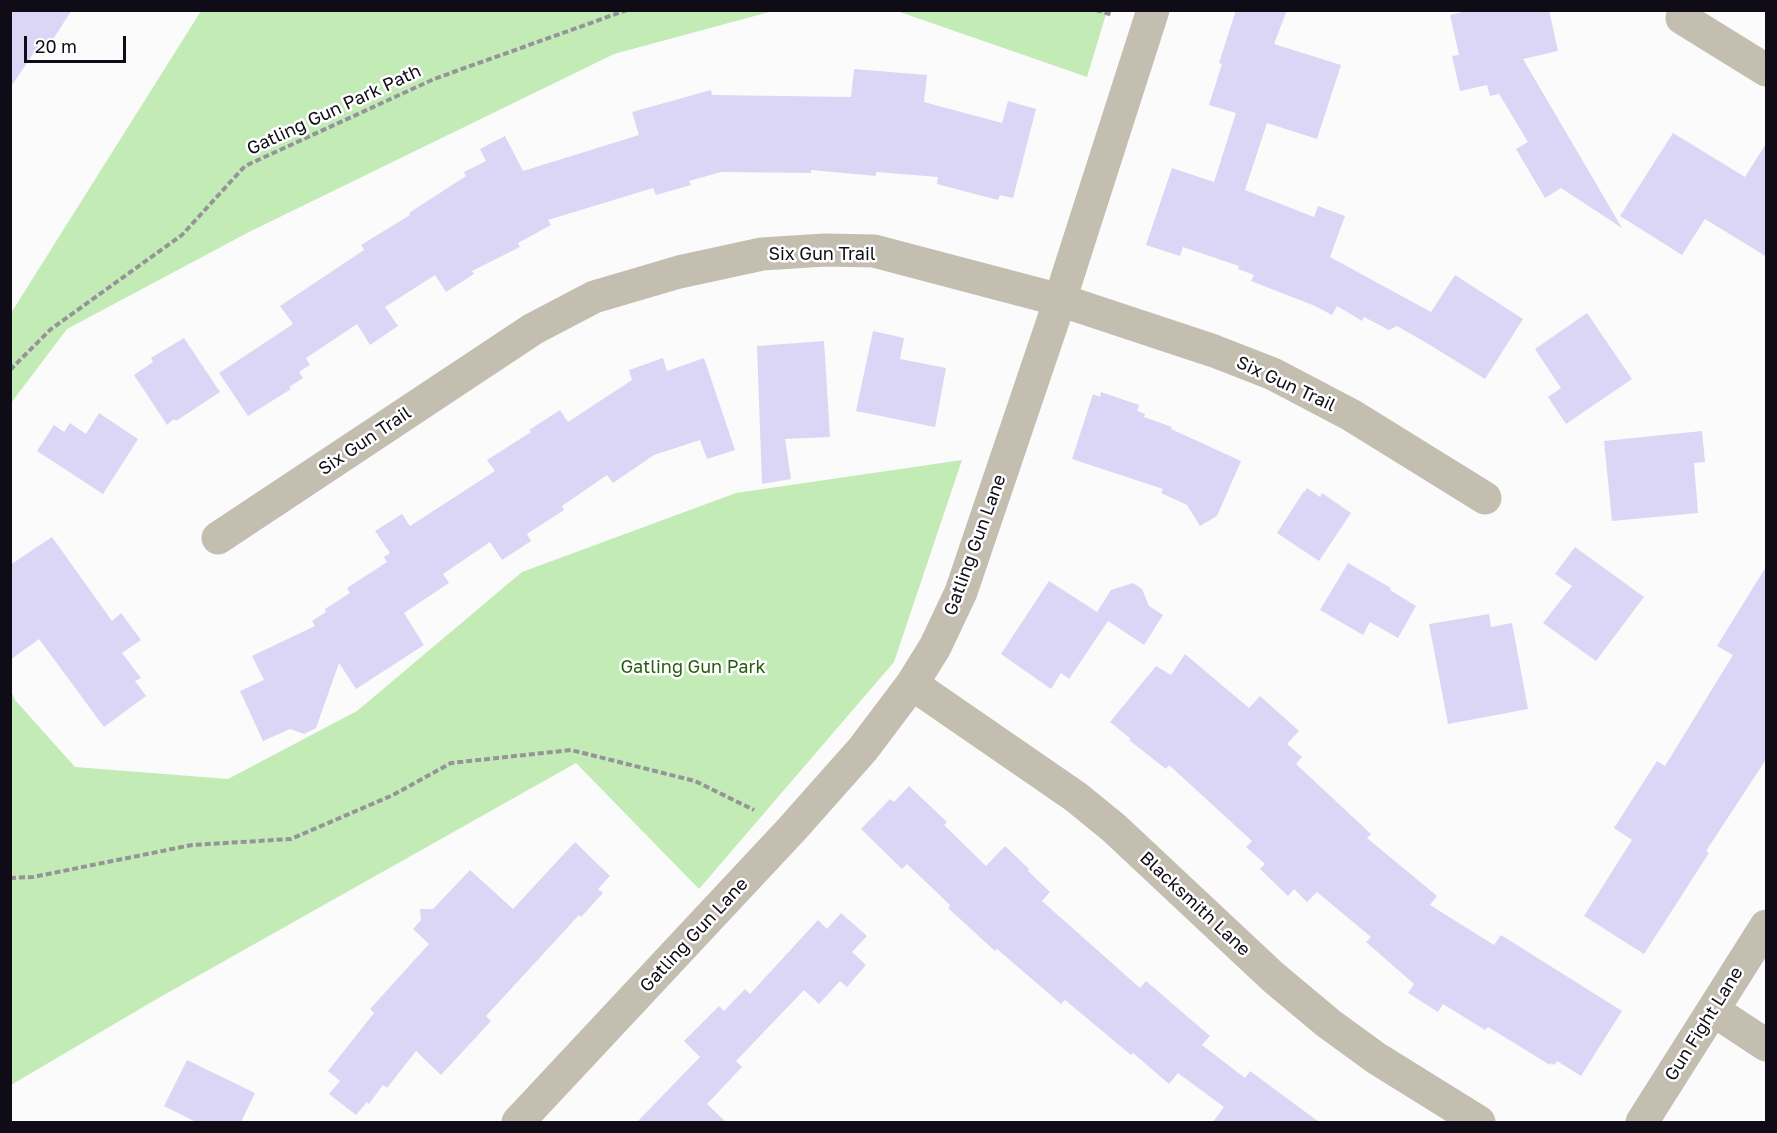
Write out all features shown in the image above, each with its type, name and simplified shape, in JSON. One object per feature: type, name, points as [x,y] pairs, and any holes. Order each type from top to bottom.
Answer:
[{"type":"street","name":"Gatling Gun Lane","points":[[518,1122],[792,829],[863,749],[912,684],[935,646],[961,592],[1060,300],[1153,10]]},
{"type":"street","points":[[1682,18],[1767,70]]},
{"type":"street","name":"Six Gun Trail","points":[[218,538],[533,329],[594,297],[679,272],[762,254],[825,250],[873,251],[1060,300],[1214,351],[1274,374],[1351,415],[1485,498]]},
{"type":"street","name":"Blacksmith Lane","points":[[912,684],[1076,797],[1114,828],[1273,977],[1328,1023],[1377,1058],[1479,1122]]},
{"type":"street","name":"Gun Fight Lane","points":[[1642,1122],[1767,926]]},
{"type":"street","points":[[1713,1010],[1767,1045]]},
{"type":"path","name":"Gatling Gun Park Path","points":[[10,370],[51,329],[182,235],[245,166],[434,78],[627,10]]},
{"type":"path","points":[[1096,10],[1113,15]]},
{"type":"path","points":[[10,878],[33,877],[192,845],[291,839],[393,795],[451,763],[571,750],[695,781],[754,810]]},
{"type":"green space","points":[[201,11],[773,11],[614,54],[249,232],[67,329],[11,403],[11,313]]},
{"type":"green space","points":[[897,11],[1107,11],[1087,77]]},
{"type":"green space","name":"Gatling Gun Park","points":[[962,460],[894,662],[699,889],[576,763],[155,1000],[11,1085],[11,691],[15,700],[75,767],[228,779],[357,711],[522,572],[736,493]]},
{"type":"building","points":[[10,10],[72,10],[46,50],[39,45],[10,88]]},
{"type":"building","points":[[1236,10],[1287,10],[1274,44],[1341,65],[1317,139],[1267,123],[1245,190],[1314,217],[1318,206],[1345,216],[1330,257],[1431,312],[1455,275],[1523,319],[1485,379],[1397,326],[1389,330],[1364,317],[1362,321],[1337,306],[1332,315],[1251,281],[1254,275],[1238,269],[1239,266],[1183,247],[1180,256],[1146,245],[1172,168],[1214,182],[1236,113],[1209,105],[1222,64],[1219,63]]},
{"type":"building","points":[[1470,10],[1549,10],[1558,51],[1523,59],[1622,228],[1561,188],[1545,198],[1516,149],[1528,142],[1499,94],[1490,96],[1487,85],[1460,91],[1452,56],[1459,55],[1450,15]]},
{"type":"building","points":[[854,69],[927,75],[924,102],[1002,123],[1008,101],[1036,109],[1013,198],[1000,195],[998,200],[937,184],[938,177],[876,172],[876,176],[811,170],[811,173],[721,172],[689,181],[691,185],[656,195],[653,188],[548,220],[551,225],[518,243],[520,247],[472,271],[474,274],[446,292],[435,275],[385,307],[398,326],[370,345],[357,324],[306,358],[310,365],[299,372],[303,378],[289,387],[291,389],[248,416],[219,373],[293,324],[280,306],[364,250],[361,245],[410,215],[409,213],[466,176],[464,172],[486,161],[480,149],[505,136],[523,171],[639,135],[632,112],[711,90],[712,95],[851,97]]},
{"type":"building","points":[[1673,133],[1745,177],[1767,142],[1767,257],[1705,219],[1682,255],[1620,216]]},
{"type":"building","points":[[1587,313],[1632,379],[1566,424],[1548,397],[1561,388],[1535,349]]},
{"type":"building","points":[[873,331],[904,338],[900,359],[946,368],[935,427],[856,411]]},
{"type":"building","points":[[184,338],[220,392],[167,425],[134,375],[153,362],[151,358]]},
{"type":"building","points":[[824,341],[830,437],[785,439],[791,479],[762,484],[757,346]]},
{"type":"building","points":[[663,358],[667,371],[704,358],[735,450],[707,459],[700,440],[654,455],[613,483],[607,475],[562,506],[564,510],[527,534],[531,541],[502,560],[490,542],[443,574],[449,583],[404,613],[424,645],[356,689],[339,663],[316,728],[304,734],[290,729],[263,741],[240,691],[264,680],[252,656],[315,626],[312,621],[326,612],[325,609],[350,593],[347,588],[387,562],[384,557],[390,553],[375,531],[402,514],[410,526],[495,471],[487,460],[531,432],[529,430],[560,410],[568,422],[632,380],[629,370]]},
{"type":"building","points":[[1101,392],[1139,405],[1137,411],[1145,414],[1144,417],[1172,427],[1171,429],[1241,461],[1217,516],[1200,526],[1187,505],[1161,493],[1163,489],[1072,459],[1093,394],[1100,397]]},
{"type":"building","points":[[99,413],[138,439],[103,494],[37,451],[54,425],[64,432],[70,423],[86,434]]},
{"type":"building","points":[[1702,431],[1705,462],[1694,463],[1698,513],[1612,521],[1604,441]]},
{"type":"building","points":[[1307,488],[1320,497],[1322,493],[1351,513],[1319,561],[1277,533]]},
{"type":"building","points":[[52,537],[112,621],[121,613],[141,640],[122,653],[141,678],[135,681],[146,696],[104,727],[39,639],[10,660],[10,565]]},
{"type":"building","points":[[1575,547],[1644,597],[1596,661],[1543,623],[1572,586],[1555,574]]},
{"type":"building","points":[[1348,563],[1391,588],[1390,590],[1416,606],[1398,638],[1370,622],[1363,635],[1320,610]]},
{"type":"building","points":[[1767,565],[1767,758],[1706,851],[1709,853],[1644,954],[1584,916],[1632,840],[1614,828],[1657,761],[1665,766],[1733,655],[1717,646]]},
{"type":"building","points":[[1049,581],[1097,612],[1111,590],[1133,583],[1142,589],[1149,606],[1163,615],[1144,645],[1108,621],[1069,679],[1061,673],[1051,689],[1001,654]]},
{"type":"building","points":[[1489,614],[1491,627],[1512,623],[1528,709],[1448,724],[1429,624]]},
{"type":"building","points":[[1185,654],[1249,708],[1260,696],[1299,731],[1287,744],[1302,757],[1296,764],[1371,834],[1367,838],[1437,896],[1430,905],[1494,945],[1501,935],[1622,1011],[1581,1076],[1557,1061],[1555,1065],[1551,1063],[1550,1065],[1488,1027],[1485,1030],[1443,1004],[1438,1012],[1408,993],[1414,984],[1366,942],[1371,937],[1317,892],[1307,902],[1294,889],[1288,896],[1260,869],[1265,864],[1246,847],[1252,841],[1169,765],[1166,769],[1110,722],[1156,666],[1171,675]]},
{"type":"building","points":[[909,786],[947,822],[944,825],[986,866],[1005,846],[1050,892],[1042,901],[1140,988],[1146,981],[1210,1036],[1202,1045],[1245,1078],[1250,1071],[1319,1122],[1213,1122],[1224,1107],[1178,1073],[1169,1084],[1065,1000],[1061,1004],[997,949],[995,951],[948,908],[950,905],[907,864],[902,869],[861,829],[890,799],[894,802]]},
{"type":"building","points":[[575,842],[610,876],[598,889],[603,893],[581,917],[579,915],[486,1016],[491,1021],[441,1075],[416,1051],[387,1088],[383,1085],[369,1104],[367,1102],[356,1115],[329,1094],[340,1081],[328,1071],[374,1013],[370,1009],[429,944],[413,929],[421,920],[420,909],[433,909],[470,870],[513,909]]},
{"type":"building","points":[[841,913],[867,936],[852,952],[866,965],[847,987],[840,981],[819,1004],[804,990],[736,1061],[742,1067],[707,1104],[726,1122],[637,1122],[700,1057],[684,1041],[719,1006],[724,1011],[745,989],[750,994],[818,920],[827,929]]},
{"type":"building","points":[[187,1060],[255,1093],[241,1122],[196,1122],[164,1106]]}]
